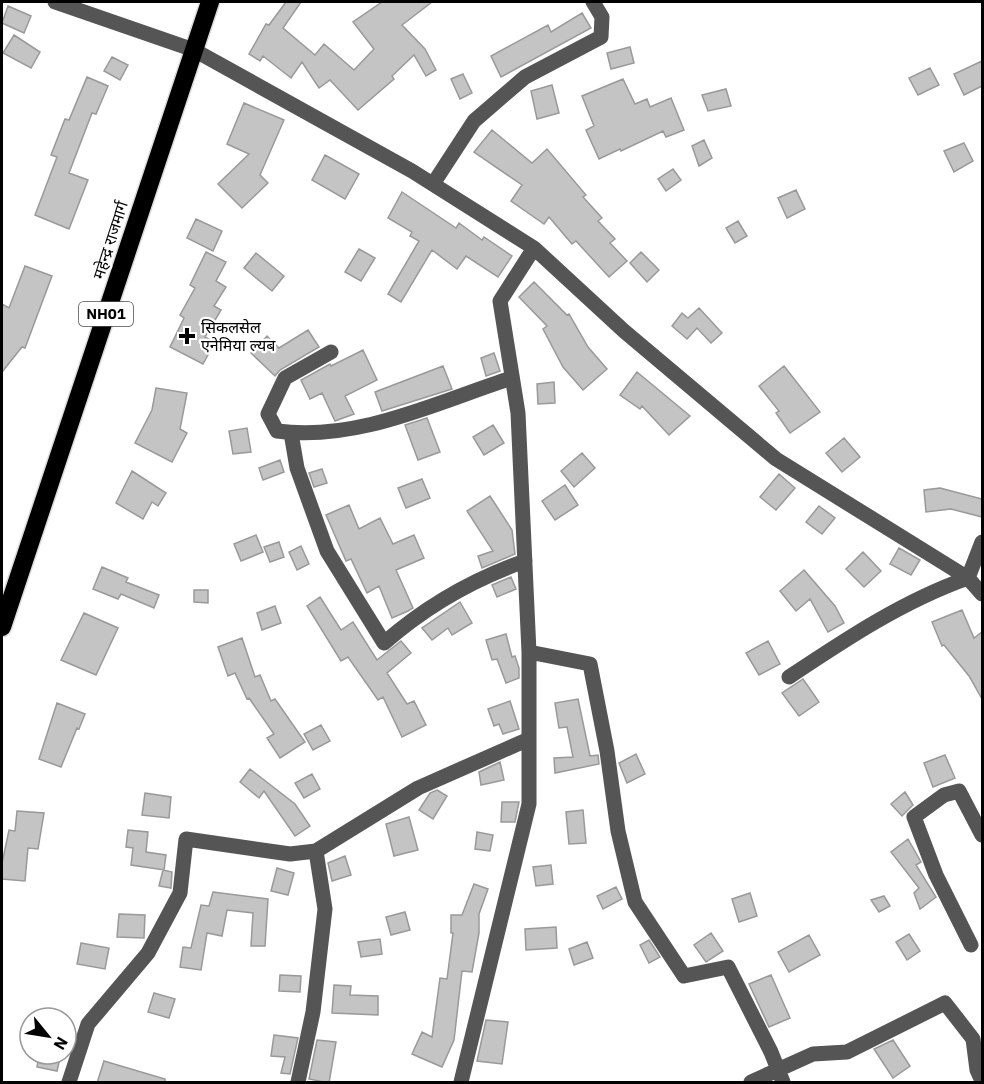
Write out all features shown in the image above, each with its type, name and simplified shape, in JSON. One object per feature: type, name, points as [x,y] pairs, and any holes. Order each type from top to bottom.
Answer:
[{"type":"highway","name":"महेन्द्र राजमार्ग","points":[[2,627],[210,2]]},
{"type":"street","points":[[55,2],[194,50],[433,184],[534,248],[624,331],[776,459],[968,578],[982,594]]},
{"type":"street","points":[[433,184],[474,121],[525,77],[601,37],[602,17],[593,2]]},
{"type":"street","points":[[461,1083],[529,804],[529,652],[518,413],[500,301],[534,248]]},
{"type":"street","points":[[331,352],[285,378],[268,414],[277,431],[291,433],[370,426],[512,378]]},
{"type":"street","points":[[291,433],[297,468],[327,550],[384,643],[413,617],[489,574],[525,561]]},
{"type":"street","points":[[789,677],[893,610],[968,578],[982,542]]},
{"type":"street","points":[[529,652],[590,664],[607,750],[618,831],[635,902],[684,976],[728,967],[781,1076]]},
{"type":"street","points":[[69,1083],[88,1024],[148,953],[180,893],[186,839],[290,854],[316,851],[418,788],[529,739]]},
{"type":"street","points":[[970,945],[936,875],[914,817],[944,795],[959,791],[982,835]]},
{"type":"street","points":[[298,1083],[313,1012],[325,909],[316,851]]},
{"type":"street","points":[[750,1083],[781,1076],[813,1054],[847,1052],[945,1003],[973,1039],[977,1070],[982,1081]]},
{"type":"building","points":[[286,2],[301,2],[283,28],[315,55],[324,44],[354,70],[374,49],[353,22],[382,2],[432,2],[402,25],[425,49],[436,70],[426,76],[414,55],[392,76],[394,79],[358,110],[330,80],[319,88],[302,62],[291,78],[263,56],[260,61],[249,54],[266,24],[269,25]]},
{"type":"building","points":[[8,6],[31,16],[24,33],[2,23]]},
{"type":"building","points":[[582,13],[591,28],[501,77],[491,56],[548,25],[551,32]]},
{"type":"building","points":[[14,35],[40,52],[31,68],[3,53]]},
{"type":"building","points":[[630,47],[634,63],[611,69],[607,53]]},
{"type":"building","points":[[112,57],[128,65],[120,80],[104,71]]},
{"type":"building","points":[[982,61],[982,86],[964,95],[954,74]]},
{"type":"building","points":[[930,68],[939,85],[918,95],[909,78]]},
{"type":"building","points":[[463,74],[472,93],[460,99],[451,79]]},
{"type":"building","points":[[87,77],[108,86],[96,114],[92,113],[69,173],[88,180],[69,229],[35,215],[57,157],[51,155],[65,119],[69,120]]},
{"type":"building","points":[[623,79],[635,104],[647,99],[650,107],[671,98],[684,130],[666,137],[663,131],[599,159],[586,130],[594,126],[582,96]]},
{"type":"building","points":[[552,85],[559,113],[537,119],[531,91]]},
{"type":"building","points":[[726,89],[731,106],[708,111],[702,95]]},
{"type":"building","points":[[244,103],[284,120],[260,175],[268,183],[242,208],[218,184],[249,154],[227,144]]},
{"type":"building","points":[[492,130],[532,163],[547,149],[586,195],[583,197],[602,218],[598,221],[615,239],[610,243],[627,261],[609,277],[576,241],[572,244],[549,217],[544,224],[511,201],[522,185],[474,152]]},
{"type":"building","points":[[704,140],[712,158],[699,166],[692,146]]},
{"type":"building","points":[[964,143],[973,161],[954,172],[944,151]]},
{"type":"building","points":[[325,155],[359,174],[345,199],[312,180]]},
{"type":"building","points":[[673,169],[681,180],[666,191],[658,179]]},
{"type":"building","points":[[796,190],[805,209],[787,218],[778,198]]},
{"type":"building","points":[[402,192],[456,228],[459,223],[482,240],[484,237],[512,256],[498,277],[466,256],[457,269],[432,250],[401,302],[388,294],[419,241],[410,236],[412,232],[388,218]]},
{"type":"building","points":[[196,219],[222,231],[213,251],[187,238]]},
{"type":"building","points":[[738,221],[747,236],[735,243],[726,228]]},
{"type":"building","points":[[359,249],[375,258],[361,281],[345,272]]},
{"type":"building","points":[[206,252],[226,262],[216,281],[226,287],[214,306],[221,310],[205,337],[215,342],[203,364],[170,347],[184,318],[180,315],[195,288],[190,285]]},
{"type":"building","points":[[641,252],[659,270],[647,282],[630,263]]},
{"type":"building","points":[[256,253],[284,276],[272,291],[244,268]]},
{"type":"building","points":[[25,266],[52,276],[25,348],[22,347],[2,372],[2,304],[9,308]]},
{"type":"building","points":[[534,282],[567,315],[569,314],[588,347],[607,369],[583,390],[563,367],[543,329],[547,326],[519,297]]},
{"type":"building","points":[[699,308],[722,333],[711,343],[697,328],[687,339],[672,326],[682,313],[688,318]]},
{"type":"building","points":[[308,330],[319,347],[280,370],[275,376],[251,353],[267,336],[279,348]]},
{"type":"building","points":[[363,350],[377,380],[345,396],[354,414],[335,421],[322,393],[310,399],[301,380]]},
{"type":"building","points":[[494,353],[500,371],[486,376],[481,358]]},
{"type":"building","points":[[443,366],[452,389],[382,411],[375,392]]},
{"type":"building","points":[[784,366],[820,412],[790,433],[776,413],[779,411],[759,386]]},
{"type":"building","points":[[637,372],[690,416],[669,435],[642,406],[640,409],[620,395]]},
{"type":"building","points":[[554,382],[555,403],[538,404],[537,384]]},
{"type":"building","points":[[156,388],[187,393],[180,429],[187,433],[172,462],[135,443],[152,410]]},
{"type":"building","points":[[427,418],[440,452],[418,460],[405,425]]},
{"type":"building","points":[[493,425],[504,443],[484,455],[473,437]]},
{"type":"building","points":[[247,428],[251,452],[233,454],[229,431]]},
{"type":"building","points":[[844,438],[860,457],[842,472],[826,453]]},
{"type":"building","points":[[582,453],[595,468],[574,487],[561,471]]},
{"type":"building","points":[[280,460],[284,472],[263,480],[259,468]]},
{"type":"building","points":[[322,469],[327,483],[314,487],[309,473]]},
{"type":"building","points":[[132,471],[166,493],[158,506],[152,502],[143,519],[116,503]]},
{"type":"building","points":[[779,474],[795,488],[776,510],[760,497]]},
{"type":"building","points":[[422,479],[430,498],[406,508],[398,488]]},
{"type":"building","points":[[565,485],[578,505],[555,520],[542,501]]},
{"type":"building","points":[[940,488],[982,499],[982,517],[951,509],[926,512],[924,490]]},
{"type":"building","points":[[490,496],[512,530],[515,554],[482,568],[478,556],[493,551],[467,511]]},
{"type":"building","points":[[349,505],[359,529],[380,518],[393,544],[414,535],[424,558],[396,570],[413,608],[408,611],[392,618],[379,586],[367,593],[351,559],[346,561],[326,515]]},
{"type":"building","points":[[819,506],[835,518],[822,534],[806,522]]},
{"type":"building","points":[[256,535],[263,552],[241,561],[234,544]]},
{"type":"building","points":[[279,542],[284,557],[270,562],[264,547]]},
{"type":"building","points":[[301,546],[309,564],[297,570],[289,552]]},
{"type":"building","points":[[899,548],[920,560],[911,575],[890,564]]},
{"type":"building","points":[[863,552],[881,571],[864,587],[846,569]]},
{"type":"building","points":[[102,567],[128,578],[126,582],[159,595],[154,608],[121,594],[118,599],[93,589]]},
{"type":"building","points":[[804,570],[835,606],[844,623],[828,632],[810,599],[796,611],[780,591]]},
{"type":"building","points":[[511,577],[516,589],[497,597],[492,585]]},
{"type":"building","points":[[194,590],[208,590],[208,603],[194,602]]},
{"type":"building","points":[[320,597],[341,630],[353,622],[377,660],[401,641],[411,653],[387,673],[407,704],[414,701],[426,725],[402,737],[383,697],[378,700],[348,657],[341,661],[307,606]]},
{"type":"building","points":[[460,602],[472,623],[452,635],[448,628],[432,640],[422,628]]},
{"type":"building","points":[[275,606],[281,623],[262,630],[257,613]]},
{"type":"building","points":[[962,610],[974,638],[982,632],[982,699],[969,676],[944,645],[942,646],[932,622]]},
{"type":"building","points":[[84,613],[118,628],[96,675],[61,660]]},
{"type":"building","points":[[506,634],[512,657],[515,656],[519,668],[519,678],[506,683],[497,659],[492,660],[486,640]]},
{"type":"building","points":[[242,638],[255,677],[260,675],[271,701],[275,699],[305,742],[280,758],[267,738],[274,734],[249,698],[247,699],[235,673],[228,676],[218,647]]},
{"type":"building","points":[[768,641],[780,664],[759,675],[746,653]]},
{"type":"building","points":[[803,679],[819,702],[799,716],[782,693]]},
{"type":"building","points":[[578,699],[590,756],[598,755],[599,764],[555,773],[554,758],[573,757],[567,727],[559,728],[555,703]]},
{"type":"building","points":[[510,701],[519,729],[503,734],[499,724],[494,726],[488,709]]},
{"type":"building","points":[[57,703],[85,714],[61,767],[39,759]]},
{"type":"building","points":[[321,725],[330,741],[313,750],[304,734]]},
{"type":"building","points":[[636,754],[645,774],[627,783],[619,763]]},
{"type":"building","points":[[945,755],[955,778],[933,787],[924,763]]},
{"type":"building","points":[[500,762],[504,780],[481,785],[479,772]]},
{"type":"building","points":[[250,769],[295,804],[310,826],[295,836],[264,791],[259,798],[240,782]]},
{"type":"building","points":[[312,774],[320,789],[304,798],[295,783]]},
{"type":"building","points":[[437,790],[447,796],[433,819],[419,810],[430,793]]},
{"type":"building","points":[[905,792],[913,805],[902,816],[891,804]]},
{"type":"building","points":[[145,793],[171,797],[169,818],[142,815]]},
{"type":"building","points":[[502,802],[519,802],[515,822],[501,822]]},
{"type":"building","points":[[583,810],[586,843],[569,844],[566,812]]},
{"type":"building","points":[[17,811],[44,813],[38,849],[28,848],[25,881],[2,879],[2,863],[9,830],[15,831]]},
{"type":"building","points":[[409,817],[418,850],[394,856],[386,824]]},
{"type":"building","points":[[128,830],[148,832],[146,852],[166,855],[164,870],[131,865],[133,848],[126,847]]},
{"type":"building","points":[[477,832],[493,835],[490,851],[475,849]]},
{"type":"building","points":[[908,839],[921,862],[916,865],[936,897],[920,909],[914,893],[919,888],[891,852]]},
{"type":"building","points":[[345,856],[351,875],[332,881],[328,863]]},
{"type":"building","points":[[551,865],[553,884],[536,886],[533,867]]},
{"type":"building","points":[[277,868],[294,873],[288,895],[271,891]]},
{"type":"building","points":[[163,870],[172,872],[171,888],[159,886]]},
{"type":"building","points":[[474,884],[488,889],[479,914],[479,933],[472,972],[462,971],[454,1040],[442,1067],[412,1054],[422,1032],[432,1037],[440,978],[447,979],[453,933],[451,933],[451,915],[462,915]]},
{"type":"building","points":[[616,887],[622,899],[603,909],[597,896]]},
{"type":"building","points":[[213,892],[268,899],[265,946],[251,946],[253,913],[227,910],[222,936],[207,933],[201,970],[180,967],[183,947],[191,948],[201,905],[209,906]]},
{"type":"building","points":[[750,893],[757,916],[739,922],[732,899]]},
{"type":"building","points":[[884,896],[890,906],[879,912],[871,900]]},
{"type":"building","points":[[405,912],[410,930],[391,935],[386,917]]},
{"type":"building","points":[[119,914],[145,915],[144,938],[117,937]]},
{"type":"building","points":[[556,927],[557,948],[526,950],[525,929]]},
{"type":"building","points":[[711,933],[723,951],[706,962],[694,945]]},
{"type":"building","points":[[909,934],[920,951],[907,960],[896,942]]},
{"type":"building","points":[[809,935],[820,955],[789,972],[778,952]]},
{"type":"building","points":[[380,939],[382,954],[361,957],[358,942]]},
{"type":"building","points":[[649,940],[660,957],[649,963],[640,945]]},
{"type":"building","points":[[587,942],[593,958],[574,965],[569,949]]},
{"type":"building","points":[[81,943],[109,948],[105,969],[77,964]]},
{"type":"building","points":[[280,975],[301,976],[300,992],[279,991]]},
{"type":"building","points":[[771,975],[790,1018],[769,1027],[749,984]]},
{"type":"building","points":[[334,985],[351,986],[350,995],[378,996],[378,1015],[332,1013]]},
{"type":"building","points":[[154,993],[175,999],[169,1018],[148,1012]]},
{"type":"building","points":[[486,1020],[508,1022],[502,1064],[477,1061]]},
{"type":"building","points":[[274,1035],[298,1038],[290,1074],[281,1073],[285,1057],[271,1056]]},
{"type":"building","points":[[317,1040],[336,1042],[329,1083],[309,1079]]},
{"type":"building","points":[[893,1040],[910,1066],[893,1078],[874,1049]]},
{"type":"building","points":[[104,1061],[165,1079],[165,1083],[97,1083]]},
{"type":"building","points":[[37,1066],[58,1066],[57,1071]]},
{"type":"place","name":"सिकलसेल एनेमिया ल्यब","points":[[187,336]]}]
